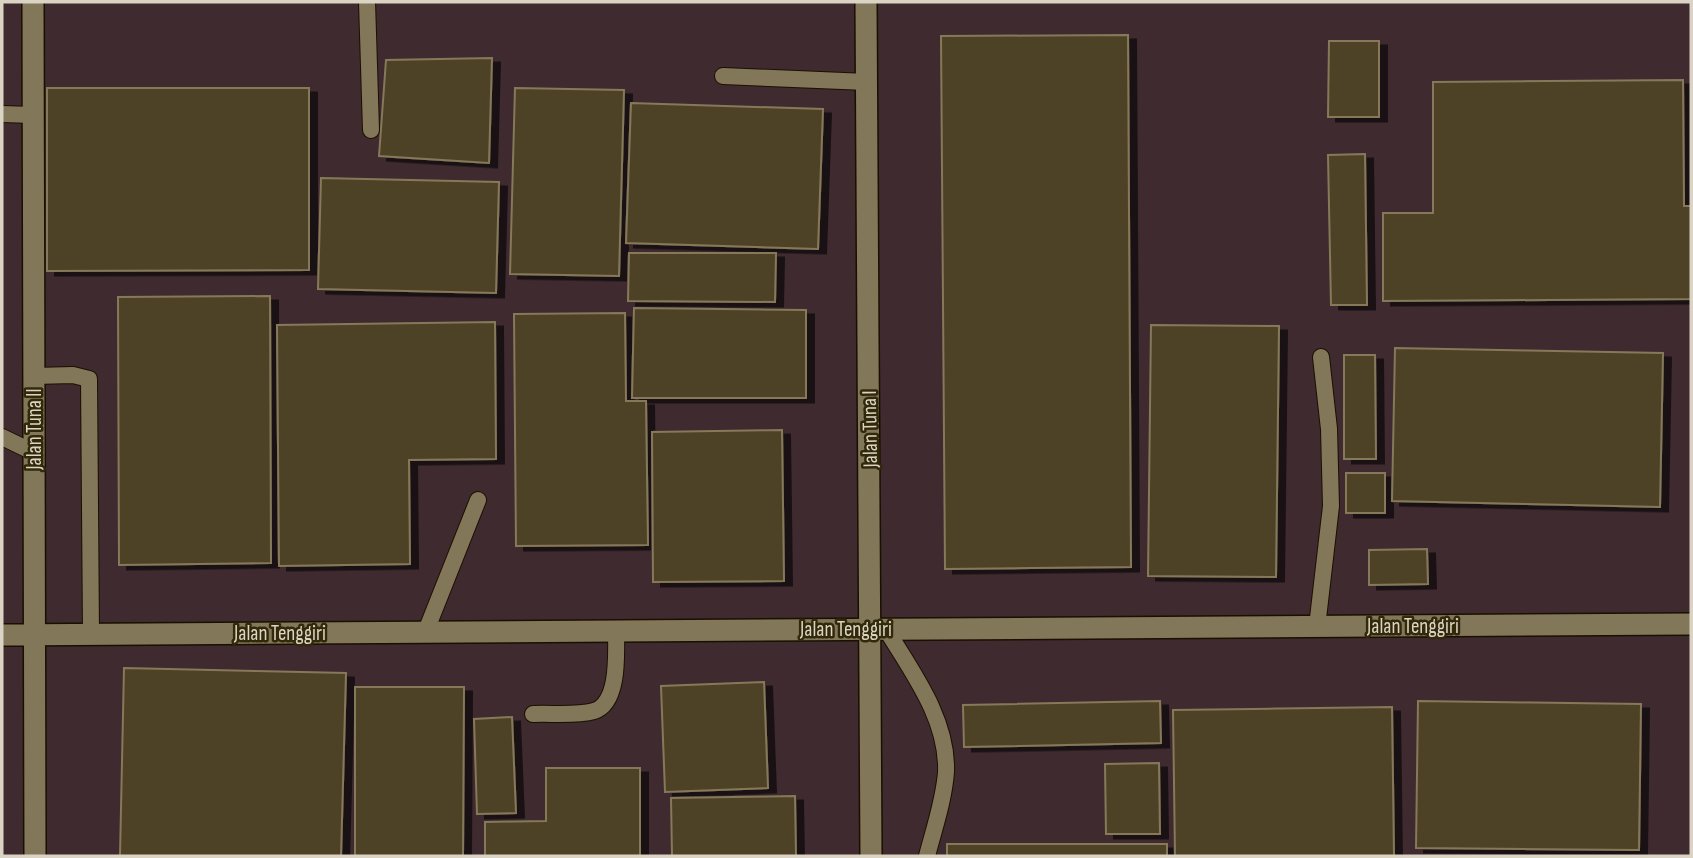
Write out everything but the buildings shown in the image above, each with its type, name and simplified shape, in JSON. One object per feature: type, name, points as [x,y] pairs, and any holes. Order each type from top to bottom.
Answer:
[{"type":"street","name":"Jalan Tuna II","points":[[33,2],[35,856]]},
{"type":"street","name":"Jalan Tuna I","points":[[866,2],[879,629],[871,856]]},
{"type":"street","name":"Jalan Tenggiri","points":[[2,635],[1691,624]]},
{"type":"lane","points":[[367,2],[371,130]]},
{"type":"lane","points":[[723,76],[867,82]]},
{"type":"lane","points":[[2,114],[33,115]]},
{"type":"lane","points":[[1317,627],[1331,506],[1329,429],[1321,357]]},
{"type":"lane","points":[[34,376],[73,375],[89,379],[91,634]]},
{"type":"lane","points":[[2,437],[34,453]]},
{"type":"lane","points":[[426,631],[478,500]]},
{"type":"lane","points":[[879,629],[921,686],[944,744],[944,790],[927,856]]},
{"type":"lane","points":[[533,714],[595,711],[605,703],[616,677],[616,630]]},
{"type":"shaded area","points":[[2,2],[1691,2],[1691,856],[2,856]]}]
